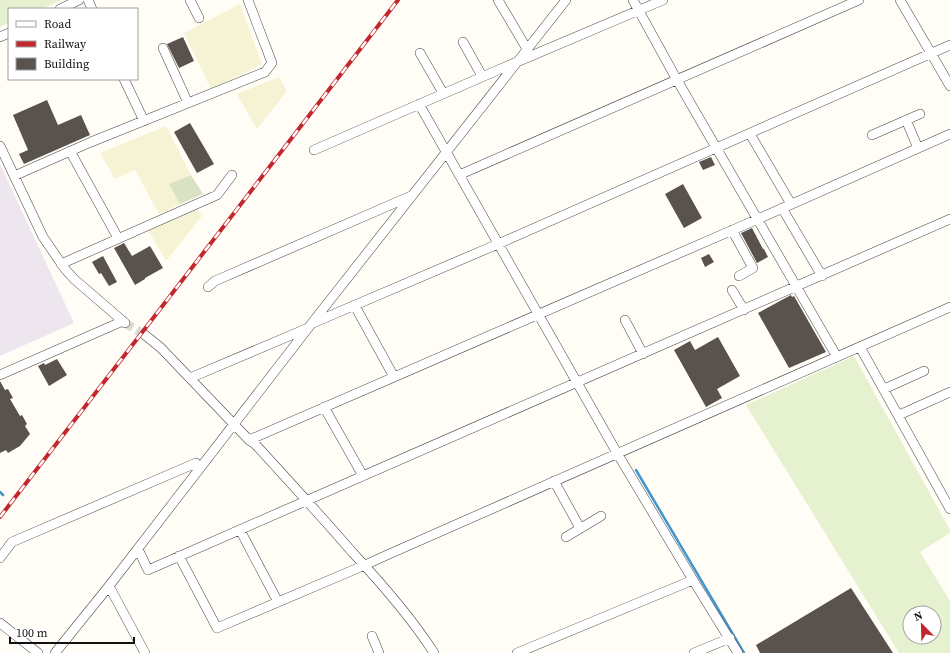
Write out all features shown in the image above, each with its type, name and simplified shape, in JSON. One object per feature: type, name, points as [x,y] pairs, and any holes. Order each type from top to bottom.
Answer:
[{"type":"street","points":[[63,8],[79,0]]},
{"type":"street","points":[[190,0],[199,18]]},
{"type":"street","points":[[14,176],[90,142],[265,72],[272,63],[248,0]]},
{"type":"street","points":[[498,0],[527,49]]},
{"type":"street","points":[[55,653],[110,586],[311,325],[566,0]]},
{"type":"street","points":[[633,0],[677,80],[837,357]]},
{"type":"street","points":[[314,150],[482,76],[663,0]]},
{"type":"street","points":[[459,175],[859,0]]},
{"type":"street","points":[[900,0],[950,86]]},
{"type":"street","points":[[462,42],[482,76]]},
{"type":"street","points":[[190,378],[950,46]]},
{"type":"street","points":[[163,48],[188,103]]},
{"type":"street","points":[[420,53],[443,93]]},
{"type":"street","points":[[124,80],[144,121]]},
{"type":"street","points":[[418,104],[578,382],[617,453],[738,653]]},
{"type":"street","points":[[872,135],[920,114]]},
{"type":"street","points":[[906,120],[918,148]]},
{"type":"street","points":[[750,134],[791,204]]},
{"type":"street","points":[[249,440],[950,134]]},
{"type":"street","points":[[0,146],[43,237],[61,264],[84,289],[103,303],[124,322],[0,375]]},
{"type":"street","points":[[70,151],[118,238]]},
{"type":"street","points":[[61,264],[217,195],[232,174]]},
{"type":"street","points":[[208,287],[215,281],[413,195]]},
{"type":"street","points":[[782,208],[822,276]]},
{"type":"street","points":[[138,549],[148,570],[950,219]]},
{"type":"street","points":[[732,230],[753,268],[739,276]]},
{"type":"street","points":[[732,290],[744,310]]},
{"type":"street","points":[[354,306],[394,377]]},
{"type":"street","points":[[179,556],[217,628],[365,565],[950,307]]},
{"type":"street","points":[[625,320],[643,354]]},
{"type":"street","points":[[145,336],[161,348],[307,501],[365,565],[421,633],[434,653]]},
{"type":"street","points":[[860,347],[946,492],[950,508]]},
{"type":"street","points":[[884,389],[924,371]]},
{"type":"street","points":[[899,415],[950,392]]},
{"type":"street","points":[[324,407],[363,476]]},
{"type":"street","points":[[0,558],[12,542],[196,463]]},
{"type":"street","points":[[554,481],[580,528]]},
{"type":"street","points":[[566,537],[601,516]]},
{"type":"street","points":[[240,530],[278,602]]},
{"type":"street","points":[[517,653],[693,580]]},
{"type":"street","points":[[110,586],[145,653]]},
{"type":"street","points":[[0,623],[38,653]]},
{"type":"street","points":[[372,636],[379,653]]},
{"type":"street","points":[[694,653],[730,638]]},
{"type":"shaded area","points":[[240,4],[262,64],[211,89],[184,33]]},
{"type":"shaded area","points":[[279,77],[287,91],[257,129],[237,94]]},
{"type":"shaded area","points":[[166,126],[191,175],[169,184],[180,204],[159,214],[135,170],[115,179],[100,153]]},
{"type":"shaded area","points":[[0,164],[74,323],[0,356]]},
{"type":"shaded area","points":[[197,209],[202,216],[166,261],[148,230]]},
{"type":"green space","points":[[0,0],[62,0],[44,8],[8,8],[8,23],[0,27]]},
{"type":"green space","points":[[191,175],[203,194],[180,204],[169,184]]},
{"type":"green space","points":[[854,356],[950,530],[950,533],[920,552],[950,601],[950,653],[899,653],[746,405]]},
{"type":"building","points":[[183,37],[194,61],[179,68],[167,44]]},
{"type":"building","points":[[47,100],[58,125],[81,115],[90,135],[24,164],[19,154],[28,150],[13,115]]},
{"type":"building","points":[[190,123],[214,164],[197,173],[174,132]]},
{"type":"building","points":[[711,157],[715,165],[703,170],[699,162]]},
{"type":"building","points":[[683,184],[702,218],[684,228],[665,194]]},
{"type":"building","points":[[752,228],[768,257],[757,263],[741,233]]},
{"type":"building","points":[[124,243],[132,256],[150,246],[163,268],[135,285],[114,248]]},
{"type":"building","points":[[709,254],[714,262],[705,267],[701,258]]},
{"type":"building","points":[[103,256],[117,282],[109,286],[101,273],[99,274],[92,262]]},
{"type":"building","points":[[791,295],[792,297],[794,296],[826,352],[789,368],[758,313]]},
{"type":"building","points":[[718,337],[740,376],[717,389],[722,398],[706,407],[674,350],[690,341],[695,350]]},
{"type":"building","points":[[57,359],[67,375],[49,386],[38,366],[44,363],[45,365]]},
{"type":"building","points":[[0,381],[5,390],[8,389],[13,398],[10,399],[20,416],[22,415],[27,424],[25,426],[30,434],[20,446],[8,453],[6,450],[0,453]]},
{"type":"building","points":[[851,588],[893,653],[760,653],[756,645]]},
{"type":"waterway","points":[[636,470],[744,653]]},
{"type":"waterway","points":[[0,492],[3,495]]},
{"type":"tunnel","points":[[125,323],[145,335]]},
{"type":"railway","points":[[0,517],[398,0]]}]
